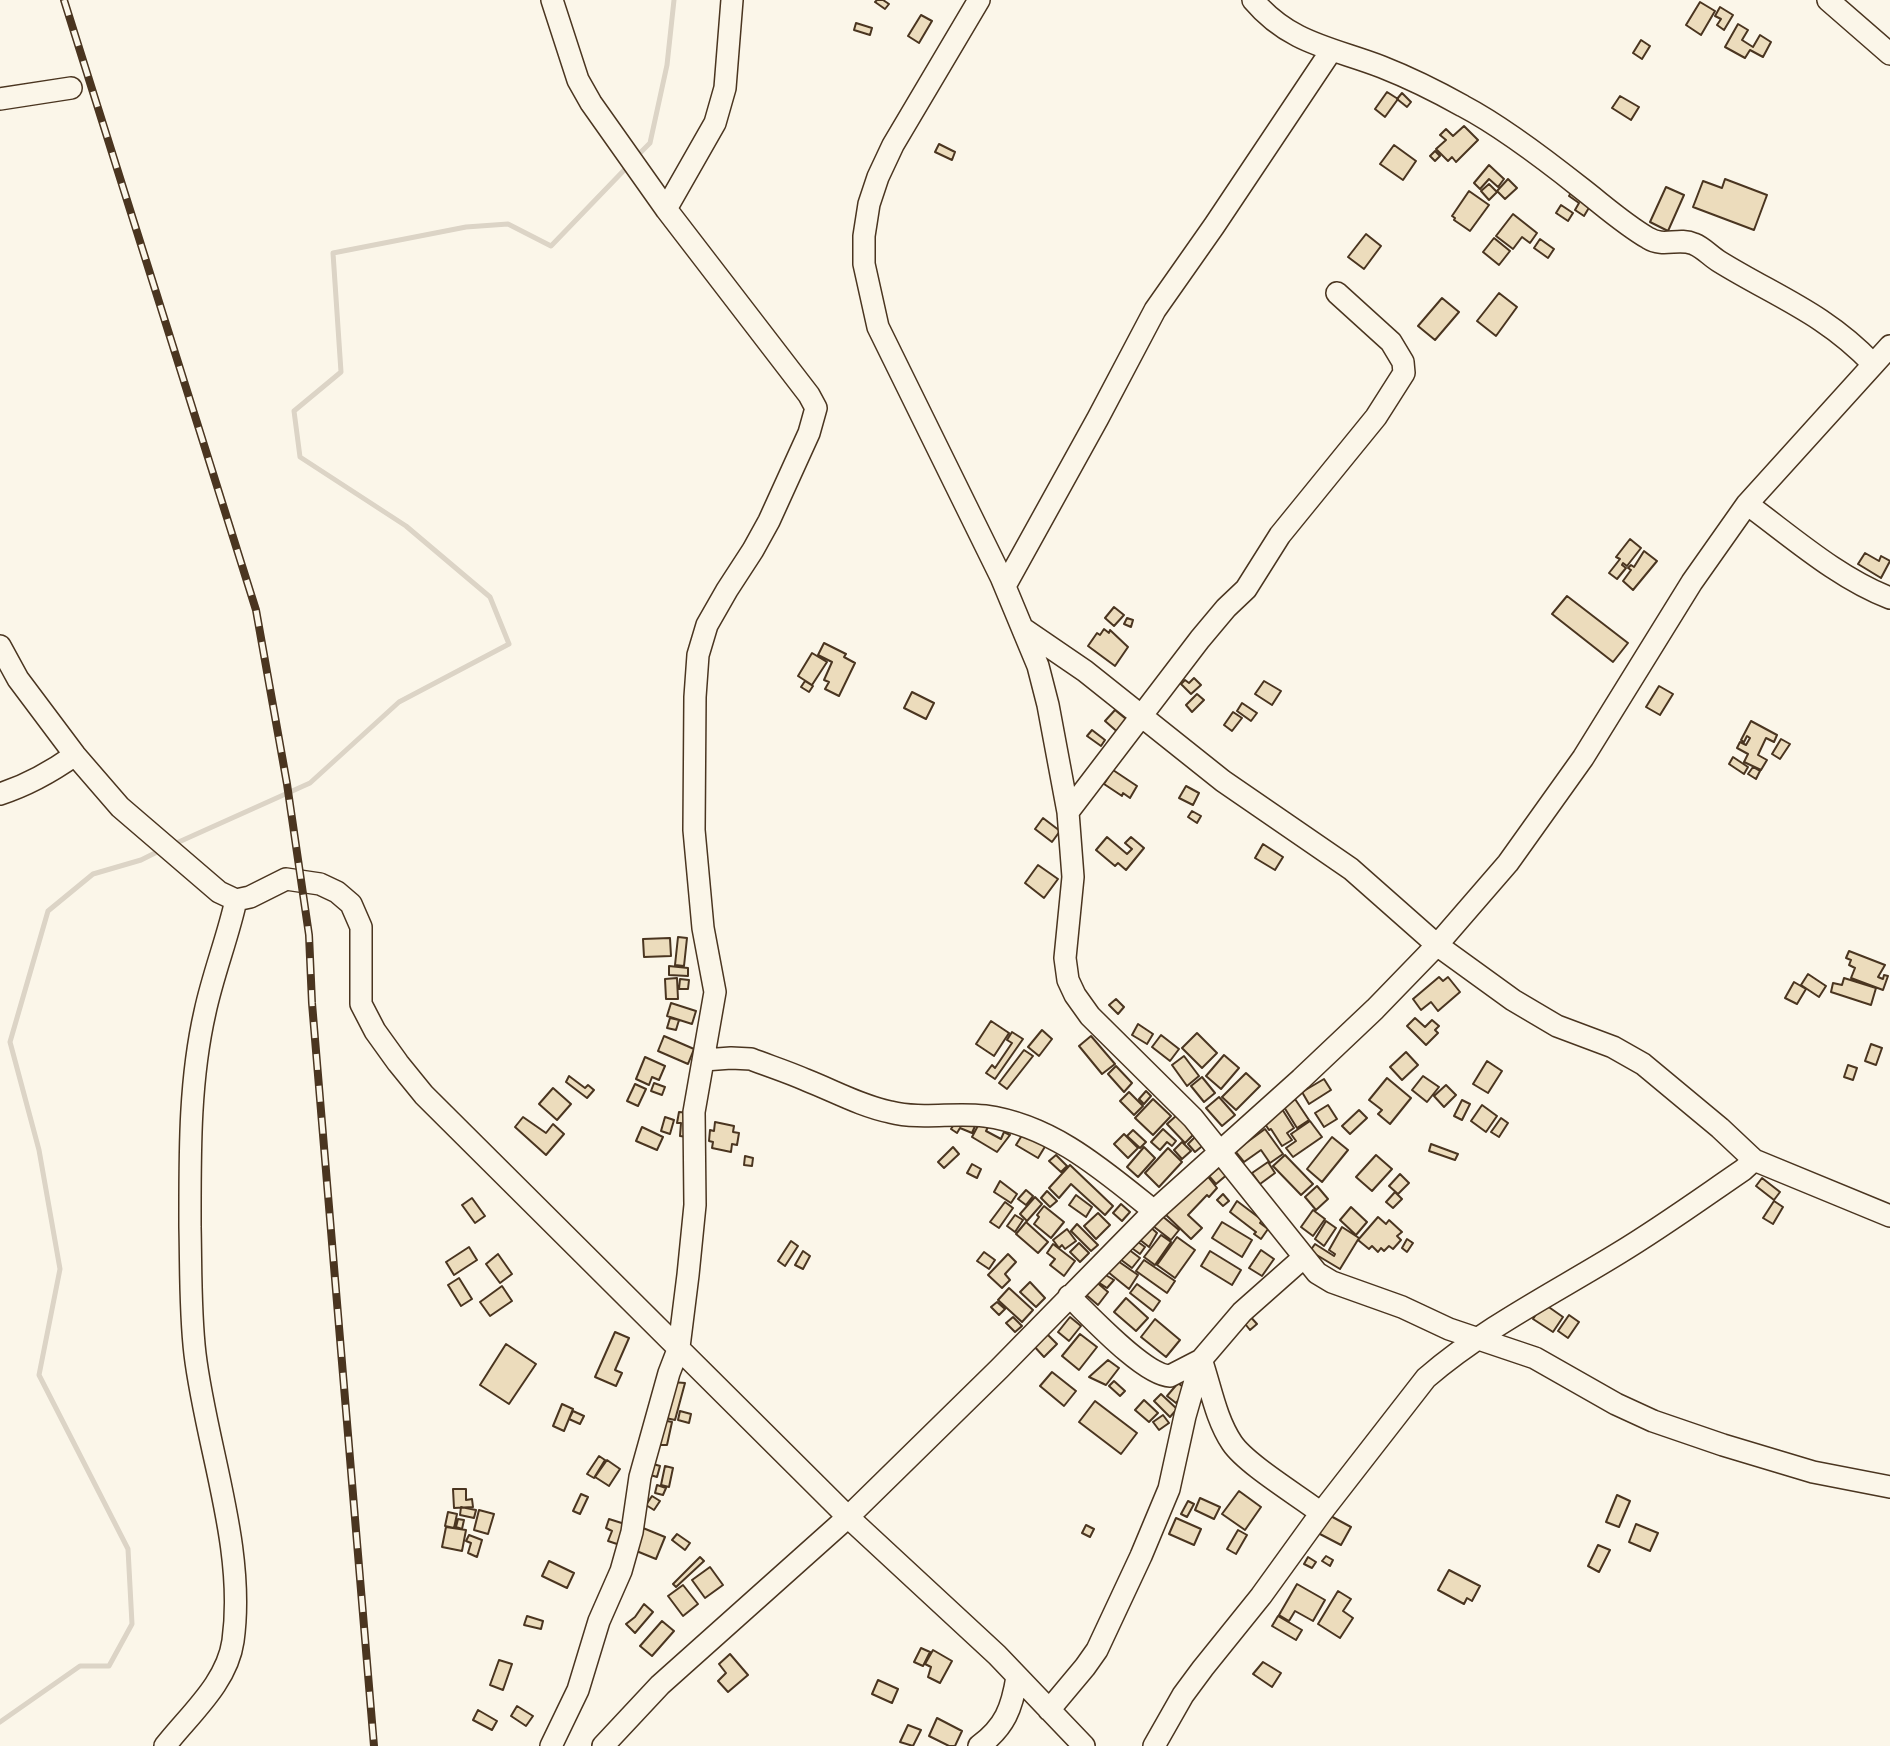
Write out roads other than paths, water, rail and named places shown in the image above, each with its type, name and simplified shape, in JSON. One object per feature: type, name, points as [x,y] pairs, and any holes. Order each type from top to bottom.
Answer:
[{"type":"street","points":[[551,1746],[578,1690],[599,1621],[621,1572],[632,1532],[640,1477],[669,1373],[679,1347],[695,1205],[694,1112],[715,992],[703,928],[694,830],[698,655],[707,625],[769,521],[808,433],[816,408],[809,395],[666,209],[591,103],[578,80],[552,0]]},
{"type":"street","points":[[666,209],[715,123],[725,88],[732,0]]},
{"type":"street","points":[[979,0],[893,145],[878,177],[869,204],[864,236],[864,264],[878,327],[1005,586],[1038,666],[1068,813],[1073,877],[1065,958],[1068,980],[1084,1009],[1193,1118],[1284,1229],[1303,1258],[1317,1273],[1332,1282],[1402,1307],[1450,1329],[1535,1358],[1616,1404],[1691,1434],[1813,1472],[1890,1487]]},
{"type":"street","points":[[1253,0],[1276,23],[1317,47],[1383,67],[1465,107],[1651,240],[1666,244],[1684,241],[1702,248],[1717,261],[1809,311],[1849,339],[1873,364]]},
{"type":"street","points":[[1828,0],[1890,54]]},
{"type":"street","points":[[1005,586],[1155,310],[1331,51]]},
{"type":"street","points":[[0,99],[71,88]]},
{"type":"street","points":[[1068,813],[1200,639],[1246,589],[1280,535],[1376,417],[1404,373],[1403,362],[1391,342],[1337,293]]},
{"type":"street","points":[[603,1746],[660,1685],[848,1517],[999,1369],[1154,1211],[1301,1079],[1375,1009],[1437,944],[1508,863],[1583,758],[1692,582],[1747,504],[1890,346]]},
{"type":"street","points":[[1747,504],[1829,564],[1855,581],[1890,598]]},
{"type":"street","points":[[1025,630],[1085,671],[1223,780],[1351,869],[1437,944],[1535,1014],[1556,1026],[1613,1047],[1643,1064],[1754,1160],[1890,1216]]},
{"type":"street","points":[[0,646],[18,679],[75,755],[120,807],[219,892],[236,900],[250,897],[286,879],[320,884],[337,892],[351,904],[361,927],[361,1004],[375,1031],[424,1095],[848,1517],[997,1655],[1084,1746]]},
{"type":"street","points":[[0,794],[24,786],[51,772],[75,755]]},
{"type":"street","points":[[165,1746],[219,1679],[227,1664],[233,1640],[234,1580],[227,1521],[195,1355],[190,1198],[193,1083],[205,1012],[236,900]]},
{"type":"street","points":[[704,1060],[751,1059],[889,1112],[931,1118],[958,1114],[982,1116],[1006,1119],[1031,1127],[1065,1144],[1154,1211]]},
{"type":"street","points":[[1154,1746],[1183,1695],[1426,1378],[1448,1359],[1621,1252],[1754,1160]]},
{"type":"street","points":[[1069,1296],[1128,1352],[1156,1373],[1164,1376],[1175,1375],[1201,1360],[1242,1312],[1303,1258]]},
{"type":"street","points":[[1201,1360],[1223,1429],[1233,1446],[1321,1513]]},
{"type":"street","points":[[1049,1710],[1097,1650],[1141,1556],[1169,1489],[1201,1360]]},
{"type":"street","points":[[979,1746],[1001,1727],[1008,1716],[1017,1677]]},
{"type":"waterway","points":[[636,157],[650,143],[667,65],[674,0]]},
{"type":"waterway","points":[[172,845],[310,783],[399,702],[509,644],[490,597],[406,526],[300,457],[294,411],[341,372],[333,253],[466,227],[508,224],[551,246],[630,164]]},
{"type":"waterway","points":[[0,1722],[80,1666],[109,1666],[132,1624],[128,1549],[39,1375],[60,1269],[39,1150],[10,1042],[48,911],[93,874],[141,860],[163,849]]},
{"type":"railway","points":[[64,0],[256,610],[287,784],[309,935],[312,1003],[374,1746]]}]
